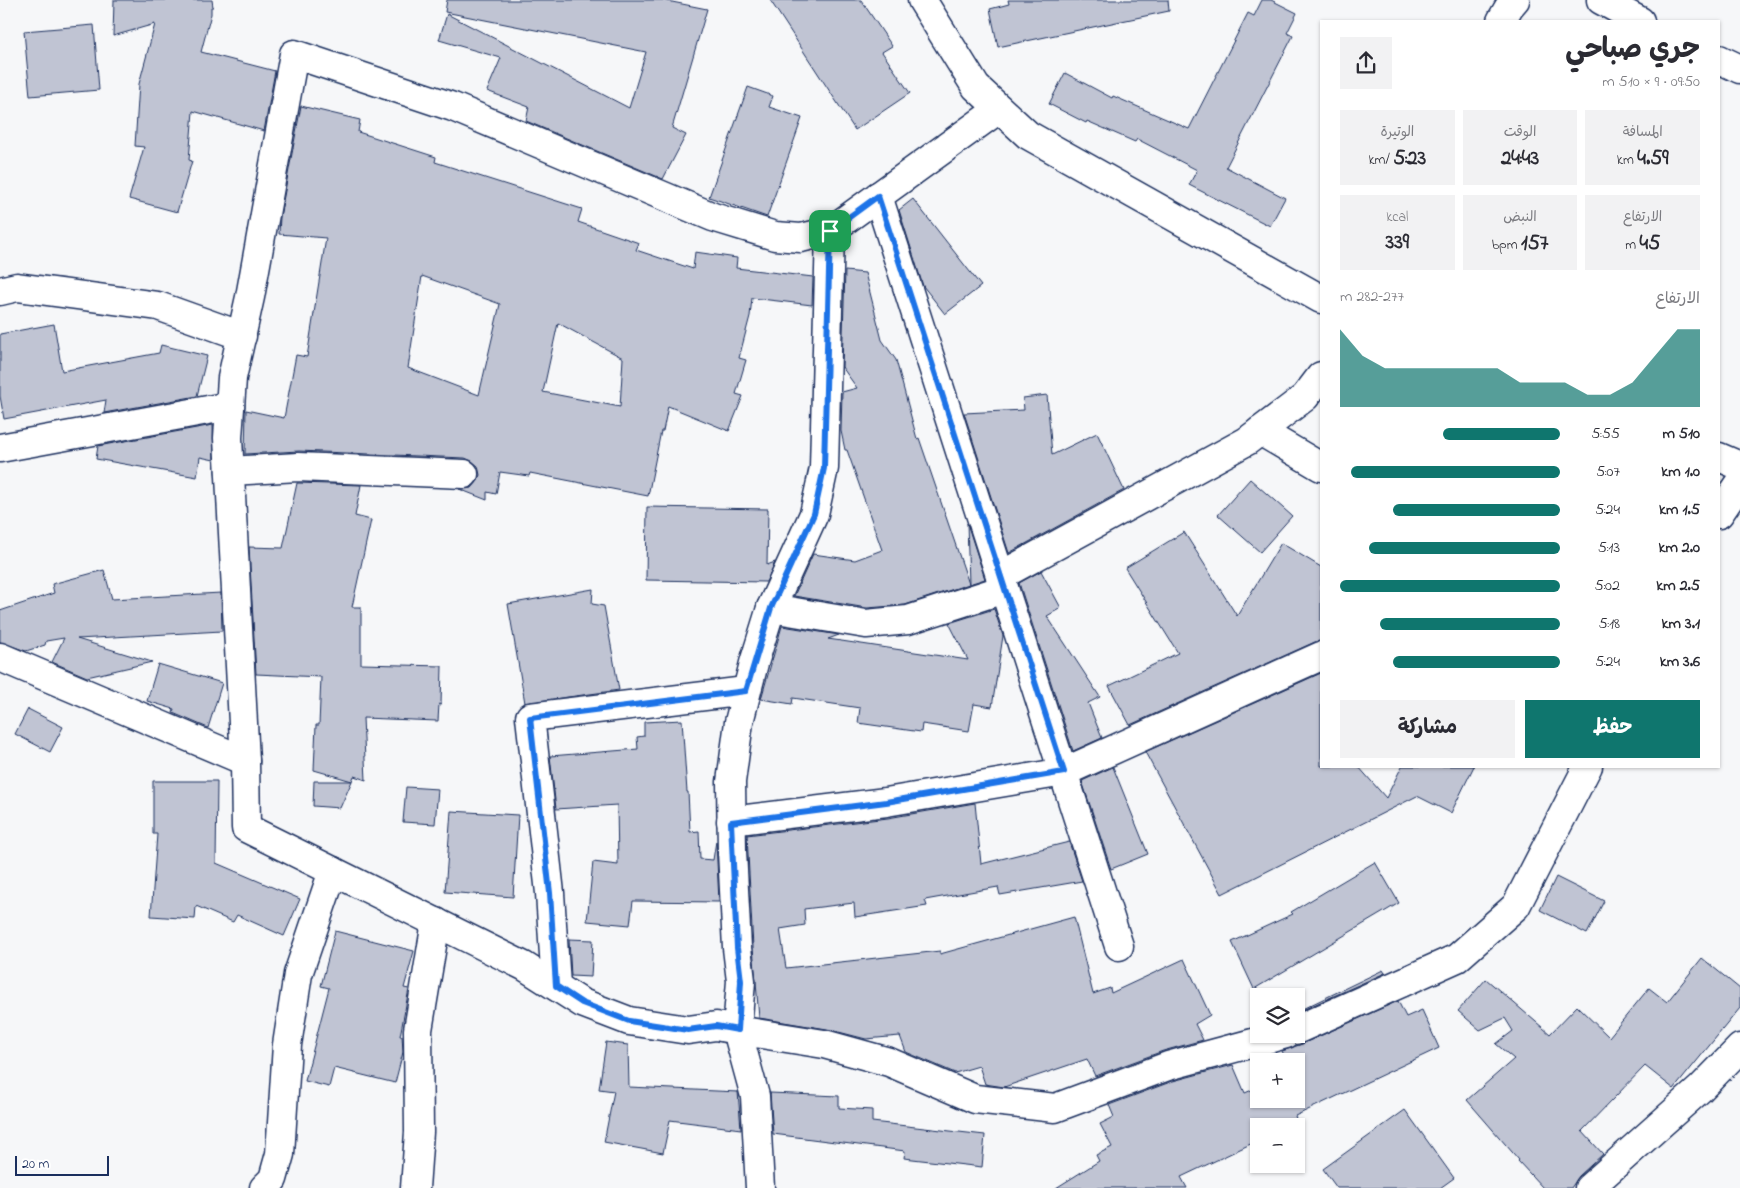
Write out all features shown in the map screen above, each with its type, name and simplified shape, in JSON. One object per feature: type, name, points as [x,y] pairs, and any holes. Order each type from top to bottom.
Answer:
[{"type":"street","points":[[922,0],[976,87],[1028,135],[1320,298]]},
{"type":"street","points":[[1501,20],[1508,6],[1515,0]]},
{"type":"street","points":[[1600,0],[1638,20]]},
{"type":"street","points":[[999,109],[830,231],[801,238],[775,236],[713,216],[453,107],[294,54],[250,297],[232,378],[228,438],[245,761],[246,828],[524,966],[582,1003],[629,1021],[688,1030],[716,1026],[824,1044],[889,1062],[975,1099],[1055,1108],[1168,1066],[1253,1043]]},
{"type":"street","points":[[1720,59],[1740,69]]},
{"type":"street","points":[[878,196],[1119,946]]},
{"type":"street","points":[[760,1188],[755,1096],[738,1030],[741,981],[737,948],[730,782],[739,722],[746,691],[771,608],[814,514],[824,468],[830,231]]},
{"type":"street","points":[[0,291],[17,287],[158,306],[242,336]]},
{"type":"street","points":[[771,608],[866,624],[908,620],[1002,582],[1247,441],[1305,397],[1320,377]]},
{"type":"street","points":[[0,448],[230,406]]},
{"type":"street","points":[[1260,431],[1320,466]]},
{"type":"street","points":[[1720,457],[1740,466]]},
{"type":"street","points":[[230,471],[298,467],[464,474]]},
{"type":"street","points":[[1720,513],[1740,483]]},
{"type":"street","points":[[731,822],[886,802],[1064,772],[1320,656]]},
{"type":"street","points":[[0,657],[245,761]]},
{"type":"street","points":[[556,986],[550,893],[530,718],[746,691]]},
{"type":"street","points":[[1305,1026],[1457,958],[1516,906],[1587,768]]},
{"type":"street","points":[[264,1188],[273,1179],[280,1154],[287,1045],[298,974],[333,871]]},
{"type":"street","points":[[415,1188],[419,1132],[418,1030],[436,922]]},
{"type":"street","points":[[1589,1188],[1700,1089],[1740,1048]]},
{"type":"building","points":[[114,0],[212,0],[213,7],[211,7],[211,14],[201,52],[275,71],[264,131],[193,111],[189,160],[192,161],[177,212],[129,199],[144,147],[135,146],[139,84],[155,24],[113,36]]},
{"type":"building","points":[[447,0],[662,0],[707,9],[672,128],[686,135],[663,179],[526,121],[529,107],[487,91],[501,58],[439,40],[447,14],[629,108],[646,52],[445,12]]},
{"type":"building","points":[[770,0],[861,0],[892,46],[882,52],[910,93],[855,130]]},
{"type":"building","points":[[1008,0],[1168,0],[1169,11],[998,47],[990,9],[1009,4]]},
{"type":"building","points":[[1262,0],[1271,0],[1297,13],[1287,33],[1293,36],[1226,167],[1285,198],[1270,226],[1189,185],[1197,170],[1137,139],[1135,142],[1087,121],[1086,123],[1049,104],[1065,73],[1112,98],[1113,96],[1189,129],[1248,13],[1254,16]]},
{"type":"building","points":[[94,25],[99,90],[30,96],[24,31]]},
{"type":"building","points":[[748,87],[773,96],[769,107],[802,118],[767,217],[709,197]]},
{"type":"building","points":[[301,106],[360,120],[358,132],[436,157],[435,162],[582,209],[578,222],[639,243],[636,250],[693,269],[695,252],[737,258],[736,268],[813,277],[812,305],[752,298],[750,316],[739,358],[746,360],[736,394],[743,396],[729,431],[668,406],[648,496],[530,473],[529,476],[500,472],[496,494],[487,492],[487,500],[459,489],[472,488],[480,475],[478,466],[465,458],[299,451],[245,454],[246,410],[284,418],[296,355],[307,357],[326,238],[279,234],[280,217]],"holes":[[[422,276],[500,304],[479,395],[408,368]],[[558,323],[623,358],[620,407],[543,392]]]},
{"type":"building","points":[[913,199],[981,286],[945,314],[923,286],[899,210]]},
{"type":"building","points":[[845,271],[865,273],[882,340],[896,360],[917,439],[919,438],[969,584],[905,605],[867,608],[794,596],[813,554],[855,560],[882,550],[847,450],[845,450],[841,431],[842,392],[857,388],[842,367]]},
{"type":"building","points":[[54,324],[62,371],[159,353],[161,345],[207,356],[197,396],[104,413],[106,400],[4,419],[0,396],[0,334]]},
{"type":"building","points":[[1047,395],[1052,455],[1097,433],[1124,490],[1009,553],[964,413],[1024,410],[1023,398]]},
{"type":"building","points":[[213,425],[214,460],[200,457],[197,477],[96,459],[98,446]]},
{"type":"building","points":[[1250,479],[1292,516],[1260,552],[1218,515]]},
{"type":"building","points":[[297,483],[361,485],[355,516],[371,520],[352,607],[361,607],[361,664],[442,666],[441,705],[439,704],[438,721],[363,718],[366,780],[354,776],[352,781],[314,770],[316,725],[319,725],[321,677],[256,674],[249,547],[283,548]]},
{"type":"building","points":[[647,507],[768,509],[767,565],[775,562],[766,582],[646,580]]},
{"type":"building","points":[[967,523],[985,579],[969,584]]},
{"type":"building","points":[[1184,532],[1237,616],[1281,543],[1320,566],[1320,641],[1130,725],[1109,686],[1178,653],[1125,568]]},
{"type":"building","points":[[104,570],[112,599],[221,593],[222,631],[77,639],[152,662],[87,677],[52,662],[64,638],[46,641],[45,645],[26,651],[0,642],[0,611],[54,593],[52,584]]},
{"type":"building","points":[[1041,571],[1061,608],[1047,616],[1100,697],[1088,703],[1102,738],[1073,751],[1019,583]]},
{"type":"building","points":[[593,589],[592,604],[604,606],[619,690],[525,703],[508,604]]},
{"type":"building","points":[[994,609],[1003,636],[992,707],[974,704],[969,731],[922,724],[921,732],[858,723],[860,708],[793,698],[792,704],[761,699],[782,626],[839,635],[828,639],[968,660],[949,623]]},
{"type":"building","points":[[158,664],[222,683],[208,728],[173,713],[174,709],[147,701]]},
{"type":"building","points":[[1320,673],[1320,768],[1360,768],[1386,798],[1401,768],[1473,768],[1451,813],[1417,796],[1222,894],[1145,752]]},
{"type":"building","points":[[28,709],[63,727],[50,752],[15,734]]},
{"type":"building","points":[[682,720],[690,832],[699,831],[700,859],[713,860],[716,841],[719,902],[633,901],[630,925],[587,921],[593,862],[618,865],[617,805],[556,809],[550,756],[638,749],[637,737],[644,736],[644,722]]},
{"type":"building","points":[[1113,767],[1148,854],[1111,869],[1082,781]]},
{"type":"building","points":[[153,781],[217,781],[216,863],[300,899],[284,936],[237,915],[233,922],[196,906],[195,919],[151,916],[157,834],[153,834]]},
{"type":"building","points":[[314,781],[352,781],[340,808],[313,806]]},
{"type":"building","points":[[406,787],[438,789],[435,824],[403,822]]},
{"type":"building","points":[[975,803],[981,864],[1069,842],[1082,881],[1000,895],[998,887],[925,900],[927,906],[855,917],[854,903],[804,909],[805,925],[780,929],[786,968],[940,951],[940,954],[1074,917],[1093,994],[1110,988],[1111,993],[1184,959],[1210,1015],[1195,1024],[1203,1040],[1163,1051],[1095,1076],[1087,1059],[1004,1087],[985,1084],[979,1066],[955,1073],[906,1052],[900,1036],[866,1039],[827,1029],[759,1018],[747,835],[888,818]]},
{"type":"building","points":[[451,811],[518,815],[513,897],[445,892]]},
{"type":"building","points":[[1375,862],[1399,903],[1254,988],[1232,942],[1293,914],[1291,912]]},
{"type":"building","points":[[1556,877],[1604,901],[1587,934],[1540,910]]},
{"type":"building","points":[[335,931],[414,951],[404,988],[409,989],[400,1036],[402,1036],[403,1052],[395,1083],[334,1068],[329,1087],[305,1081],[329,988],[321,986]]},
{"type":"building","points":[[569,939],[593,940],[591,977],[571,976]]},
{"type":"building","points":[[1702,958],[1740,989],[1740,1008],[1674,1089],[1645,1066],[1582,1131],[1603,1154],[1579,1176],[1571,1188],[1543,1188],[1467,1100],[1514,1059],[1496,1044],[1513,1031],[1505,1018],[1480,1030],[1458,1011],[1486,979],[1550,1034],[1577,1006],[1609,1037],[1649,988],[1667,1002]]},
{"type":"building","points":[[1383,970],[1385,973],[1305,1009]]},
{"type":"building","points":[[1398,1001],[1406,1017],[1422,1010],[1439,1048],[1295,1116],[1296,1118],[1250,1118],[1250,1144],[1181,1177],[1187,1188],[1056,1188],[1099,1161],[1096,1155],[1112,1147],[1100,1124],[1114,1117],[1109,1105],[1173,1081],[1233,1065],[1245,1093],[1250,1091],[1250,1108],[1305,1108],[1305,1053],[1283,1053],[1282,1051]]},
{"type":"building","points":[[606,1042],[628,1045],[629,1087],[738,1092],[741,1129],[670,1120],[663,1153],[604,1142],[614,1091],[599,1089]]},
{"type":"building","points":[[770,1093],[839,1096],[839,1108],[872,1110],[872,1122],[985,1135],[982,1167],[904,1158],[905,1151],[773,1134]]},
{"type":"building","points":[[1405,1110],[1454,1178],[1440,1188],[1337,1188],[1323,1169]]},
{"type":"route","points":[[878,196],[1064,772],[886,802],[731,822],[737,948],[741,981],[738,1030],[716,1026],[688,1030],[629,1021],[582,1003],[556,986],[550,893],[530,718],[746,691],[771,608],[814,514],[824,468],[830,231],[878,196]]}]
